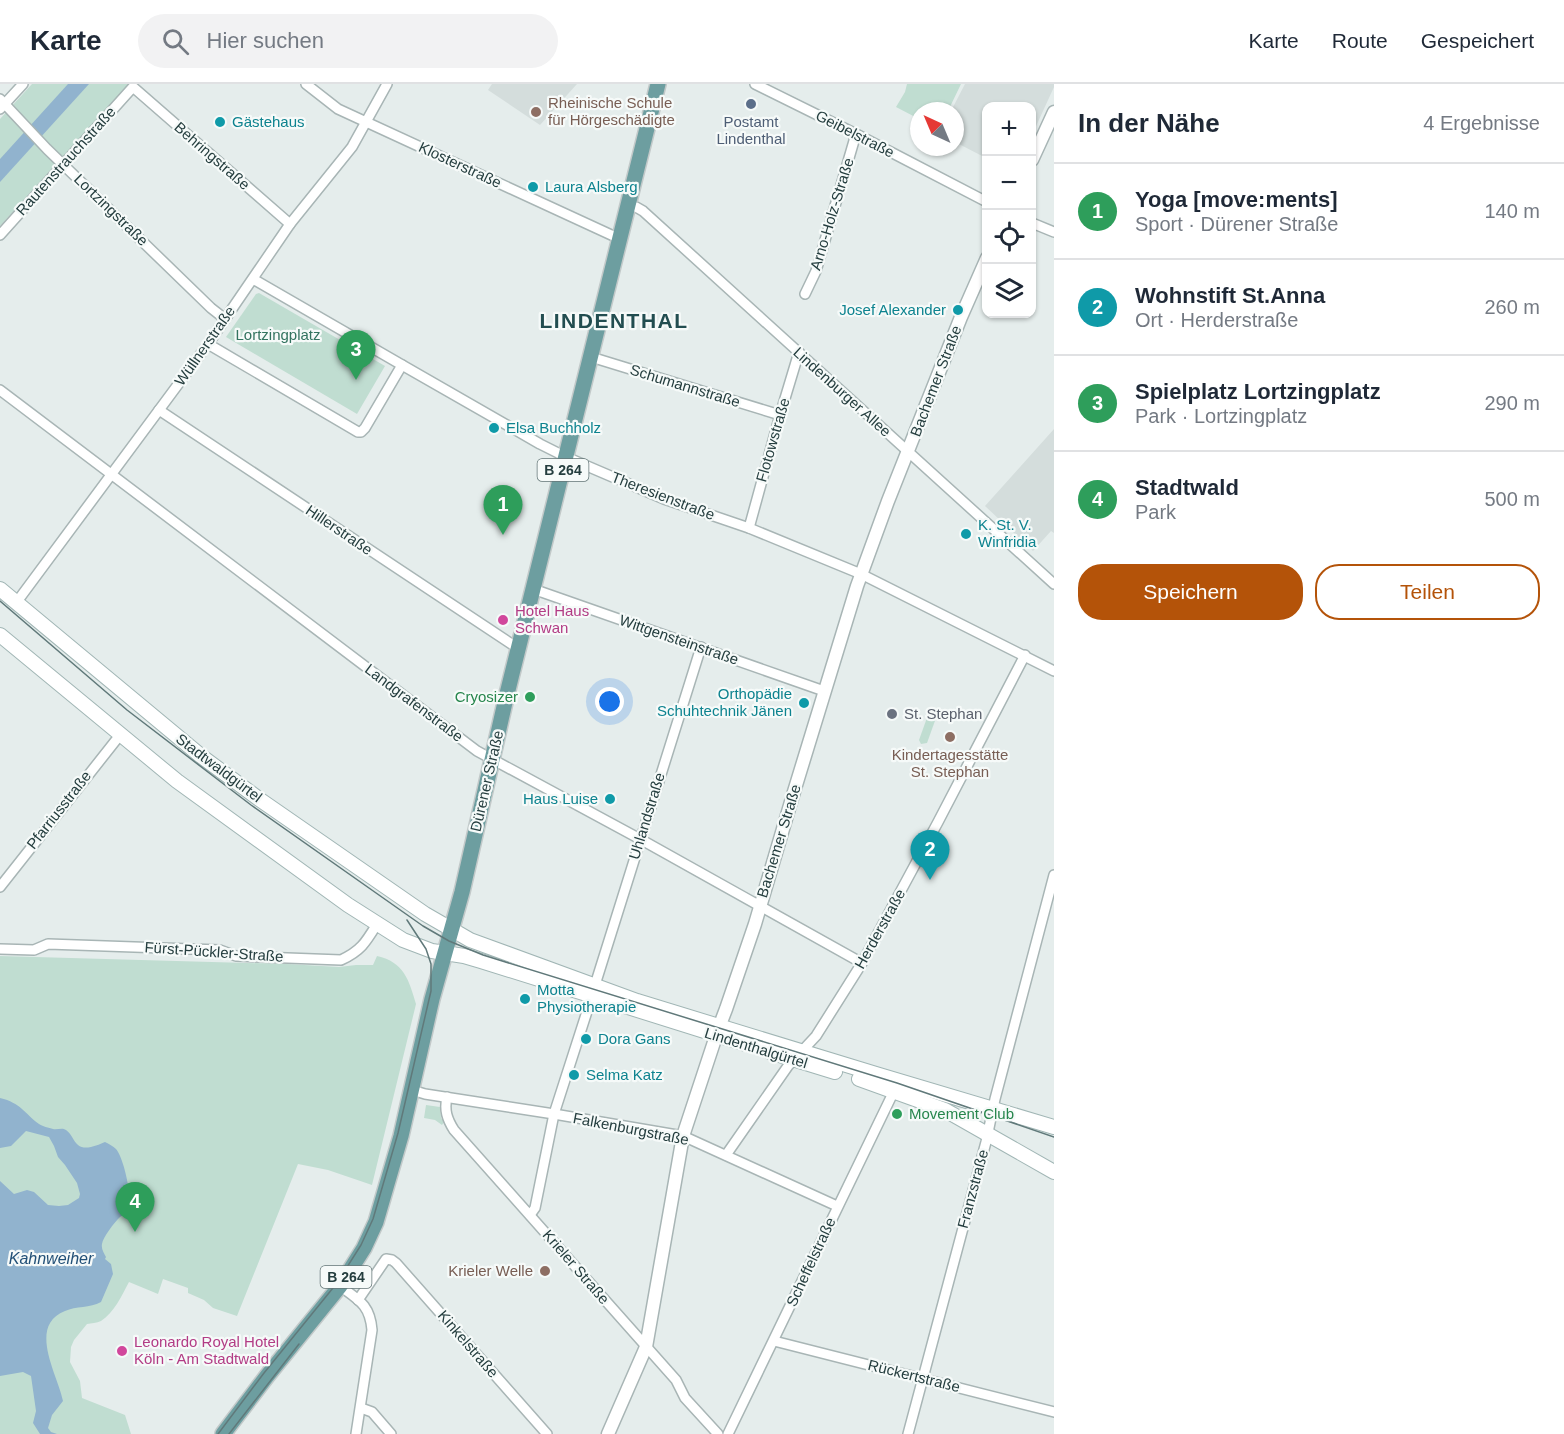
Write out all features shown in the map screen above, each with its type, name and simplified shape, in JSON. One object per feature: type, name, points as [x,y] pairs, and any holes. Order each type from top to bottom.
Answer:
[{"type":"main road","name":"Dürener Straße","points":[[223,1434],[340,1286],[364,1248],[376,1222],[398,1147],[432,999],[446,953],[478,824],[533,589],[658,84]]},
{"type":"main road","name":"Stadtwaldgürtel","points":[[0,589],[201,756],[259,799],[451,930]]},
{"type":"main road","points":[[0,635],[177,781],[348,905],[403,940],[432,951],[446,953]]},
{"type":"main road","name":"Lindenthalgürtel","points":[[451,930],[476,944],[593,990]]},
{"type":"main road","name":"Lindenthalgürtel","points":[[446,953],[637,1001],[718,1031],[798,1056],[1054,1127]]},
{"type":"main road","name":"Lindenthalgürtel","points":[[798,1056],[945,1110],[1054,1172]]},
{"type":"street","points":[[2,104],[23,84]]},
{"type":"street","name":"Klosterstraße","points":[[306,84],[338,109],[620,239]]},
{"type":"street","name":"Wüllnerstraße","points":[[16,603],[208,344],[290,224],[352,147],[387,84]]},
{"type":"street","name":"Geibelstraße","points":[[755,84],[982,199]]},
{"type":"street","name":"Rautenstrauchstraße","points":[[0,235],[133,87]]},
{"type":"street","name":"Behringstraße","points":[[133,87],[290,224]]},
{"type":"street","name":"Lortzingstraße","points":[[2,104],[225,319]]},
{"type":"street","points":[[1034,156],[1054,112]]},
{"type":"street","name":"Arno-Holz-Straße","points":[[805,294],[816,271],[856,134]]},
{"type":"street","name":"Lindenburger Allee","points":[[628,205],[643,211],[1054,584]]},
{"type":"street","points":[[1036,225],[1054,232]]},
{"type":"street","name":"Bachemer Straße","points":[[608,1434],[646,1347],[682,1136],[755,924],[861,574],[961,317],[984,264]]},
{"type":"street","name":"Theresienstraße","points":[[253,279],[566,457],[664,499],[749,528],[861,574],[1054,671]]},
{"type":"street","points":[[208,344],[358,432],[365,428],[402,365]]},
{"type":"street","name":"Flotowstraße","points":[[749,528],[799,352]]},
{"type":"street","name":"Schumannstraße","points":[[591,357],[780,415]]},
{"type":"street","name":"Landgrafenstraße","points":[[0,390],[477,751],[862,963]]},
{"type":"street","name":"Hillerstraße","points":[[159,410],[519,649]]},
{"type":"street","name":"Wittgensteinstraße","points":[[533,589],[824,691]]},
{"type":"street","name":"Uhlandstraße","points":[[530,1215],[535,1208],[554,1114],[700,647]]},
{"type":"street","name":"Herderstraße","points":[[726,1155],[788,1066],[816,1036],[862,963],[1025,655]]},
{"type":"street","name":"Pfarriusstraße","points":[[0,887],[120,735]]},
{"type":"street","name":"Franzstraße","points":[[908,1434],[1054,875]]},
{"type":"street","name":"Fürst-Pückler-Straße","points":[[0,949],[34,950],[48,944],[151,947],[220,950],[236,956],[341,960],[364,945],[377,924]]},
{"type":"street","name":"Falkenburgstraße","points":[[412,1090],[682,1136],[837,1206]]},
{"type":"street","name":"Scheffelstraße","points":[[728,1434],[894,1091]]},
{"type":"street","name":"Krieler Straße","points":[[447,1097],[446,1113],[454,1130],[676,1380],[685,1398],[718,1434]]},
{"type":"street","name":"Kinkelstraße","points":[[358,1300],[386,1260],[392,1260],[547,1434]]},
{"type":"street","points":[[340,1286],[366,1307],[371,1316],[372,1330],[356,1434]]},
{"type":"street","name":"Rückertstraße","points":[[774,1341],[1054,1412]]},
{"type":"street","points":[[361,1408],[372,1412],[391,1434]]},
{"type":"shaded area","name":"Rheinische Schule für Hörgeschädigte","points":[[492,84],[577,84],[540,125],[488,90]]},
{"type":"shaded area","points":[[965,84],[1054,84],[1036,126],[1036,102],[982,102],[982,156],[964,147],[964,102],[956,102]]},
{"type":"shaded area","points":[[1054,429],[1054,533],[1051,531],[1033,551],[985,506]]},
{"type":"green space","points":[[32,84],[129,84],[0,226],[0,119]]},
{"type":"green space","points":[[907,84],[961,84],[952,102],[910,102],[910,114],[896,107]]},
{"type":"green space","name":"Lortzingplatz","points":[[259,293],[385,366],[357,414],[226,337],[256,294]]},
{"type":"green space","points":[[931,713],[936,718],[927,743],[921,744],[919,740],[928,715]]},
{"type":"green space","points":[[0,956],[339,967],[373,965],[377,956],[394,963],[404,973],[416,1004],[372,1185],[328,1170],[298,1164],[237,1316],[213,1308],[204,1300],[188,1293],[188,1288],[163,1279],[158,1294],[129,1282],[110,1313],[101,1321],[87,1324],[74,1340],[70,1362],[80,1381],[82,1398],[125,1415],[131,1434],[0,1434]]},
{"type":"green space","points":[[426,1105],[440,1107],[441,1118],[444,1122],[442,1125],[435,1120],[424,1118]]},
{"type":"water","points":[[68,84],[89,84],[0,182],[0,159]]},
{"type":"water","name":"Kahnweiher","points":[[0,1098],[18,1106],[40,1125],[66,1130],[81,1147],[92,1147],[105,1142],[112,1146],[119,1154],[127,1180],[129,1206],[112,1226],[102,1244],[105,1259],[111,1264],[113,1274],[101,1302],[65,1311],[54,1318],[48,1328],[46,1339],[48,1352],[63,1401],[52,1415],[48,1428],[57,1434],[40,1434],[33,1423],[36,1411],[31,1376],[23,1372],[0,1376],[0,1181],[14,1194],[27,1190],[34,1192],[48,1205],[68,1205],[79,1198],[80,1194],[77,1183],[58,1157],[49,1137],[26,1131],[11,1146],[0,1148]]},
{"type":"tram line","points":[[0,601],[127,710],[251,805],[423,926],[449,941],[483,955],[897,1083],[1054,1137]]},
{"type":"tram line","points":[[218,1434],[337,1283],[361,1245],[373,1219],[398,1133],[431,991],[431,964],[426,949],[407,920]]},
{"type":"tram line","points":[[229,1434],[299,1344]]},
{"type":"place","name":"Postamt Lindenthal","points":[[751,104]]},
{"type":"place","name":"Rheinische Schule für Hörgeschädigte","points":[[536,112]]},
{"type":"place","name":"Gästehaus","points":[[220,122]]},
{"type":"place","name":"Laura Alsberg","points":[[533,187]]},
{"type":"place","name":"Josef Alexander","points":[[958,310]]},
{"type":"place","name":"Spielplatz Lortzingplatz","points":[[356,380]]},
{"type":"place","name":"Elsa Buchholz","points":[[494,428]]},
{"type":"place","name":"K. St. V. Winfridia","points":[[966,534]]},
{"type":"place","name":"Yoga [move:ments]","points":[[503,535]]},
{"type":"place","name":"Hotel Haus Schwan","points":[[503,620]]},
{"type":"place","name":"Cryosizer","points":[[530,697]]},
{"type":"place","name":"Orthopädie Schuhtechnik Jänen","points":[[804,703]]},
{"type":"place","name":"St. Stephan","points":[[892,714]]},
{"type":"place","name":"Kindertagesstätte St. Stephan","points":[[950,737]]},
{"type":"place","name":"Haus Luise","points":[[610,799]]},
{"type":"place","name":"Wohnstift St.Anna","points":[[930,880]]},
{"type":"place","name":"Motta Physiotherapie","points":[[525,999]]},
{"type":"place","name":"Dora Gans","points":[[586,1039]]},
{"type":"place","name":"Selma Katz","points":[[574,1075]]},
{"type":"place","name":"Movement Club","points":[[897,1114]]},
{"type":"place","name":"Stadtwald","points":[[135,1232]]},
{"type":"place","name":"Krieler Welle","points":[[545,1271]]},
{"type":"place","name":"Leonardo Royal Hotel Köln - Am Stadtwald","points":[[122,1351]]},
{"type":"district","name":"LINDENTHAL","points":[[614,321]]}]
